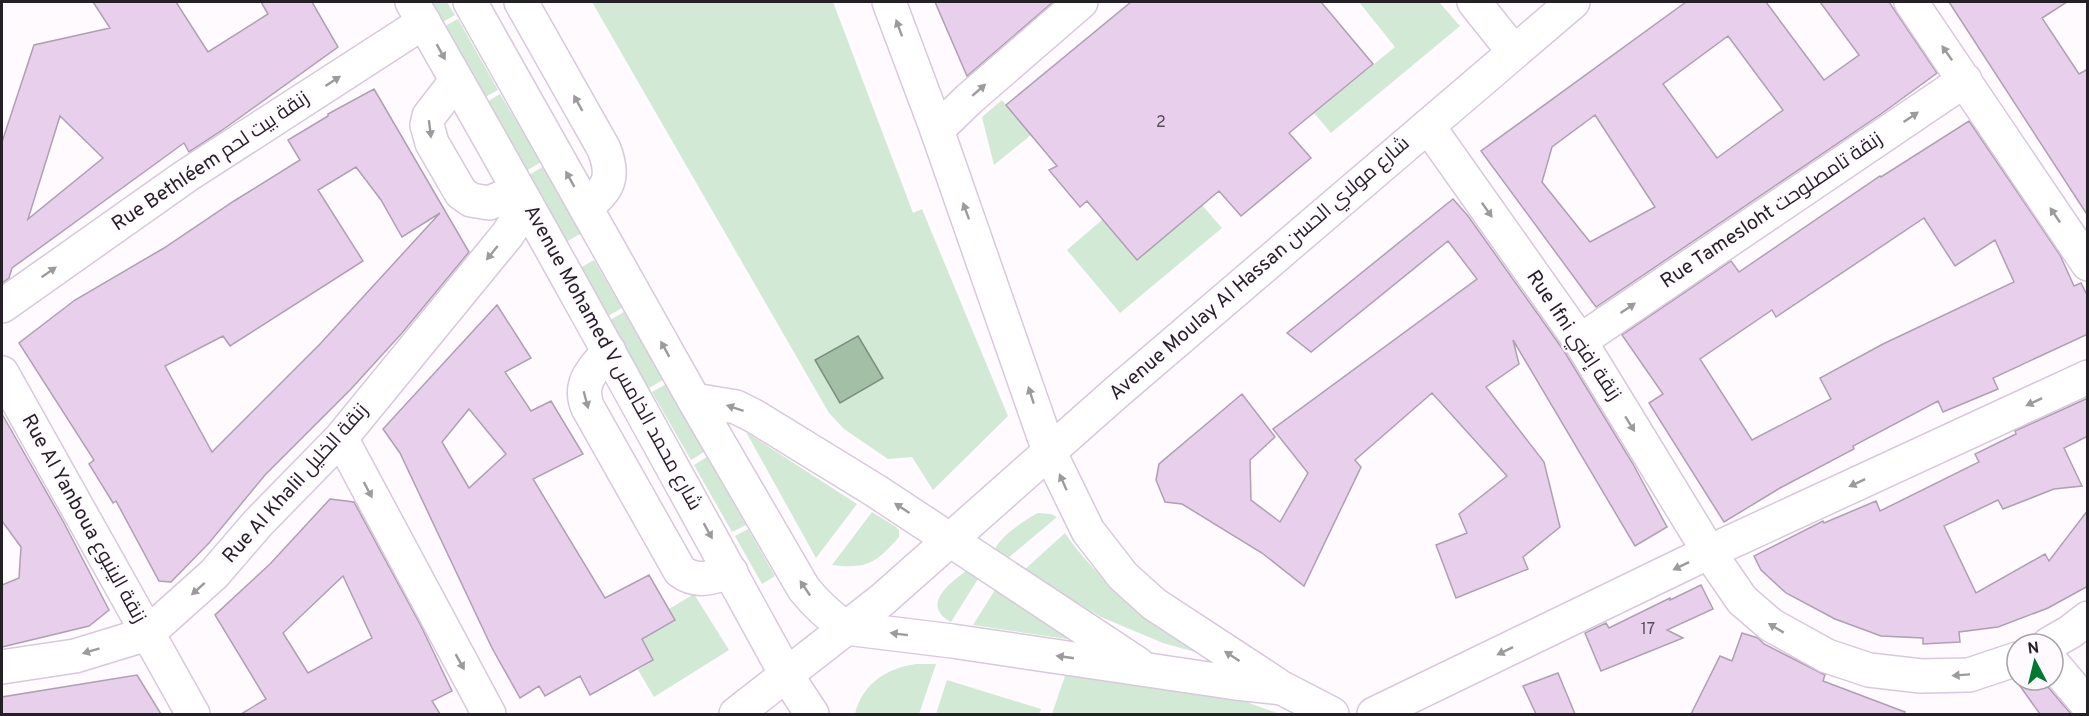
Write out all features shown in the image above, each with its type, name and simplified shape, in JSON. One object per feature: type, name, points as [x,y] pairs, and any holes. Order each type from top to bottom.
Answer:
[{"type":"street","points":[[470,2],[694,400],[804,589],[832,618],[846,628],[1282,688]]},
{"type":"street","points":[[521,2],[604,149],[608,161],[609,181],[605,189],[586,207]]},
{"type":"street","points":[[889,2],[937,130],[1049,451],[1088,531],[1123,576],[1154,604],[1282,688],[1332,714]]},
{"type":"street","points":[[937,130],[969,99],[1081,2]]},
{"type":"street","points":[[1474,2],[1514,52]]},
{"type":"street","name":"Avenue Moulay Al Hassan شارع مولاي الحسن","points":[[736,714],[882,600],[1049,451],[1573,2]]},
{"type":"street","points":[[1911,2],[2088,264]]},
{"type":"street","name":"Avenue Mohamed V شارع محمد الخامس","points":[[418,12],[609,351],[787,676],[812,714]]},
{"type":"street","name":"Rue Bethléem زنقة بيت لحم","points":[[2,306],[418,12]]},
{"type":"street","name":"Rue Tamesloht زنقة تامصلوحت","points":[[1580,341],[1965,80]]},
{"type":"street","points":[[456,81],[429,116],[428,134],[432,142],[461,193],[471,200],[489,203],[522,198]]},
{"type":"street","name":"Rue Ifni زنقة إفني","points":[[1428,126],[1580,341],[1709,552],[1742,600],[1771,626],[1827,656],[1869,670],[1921,676],[1969,675],[2005,663]]},
{"type":"street","name":"Rue Al Khalil زنقة الخليل","points":[[2,667],[75,656],[147,634],[214,574],[258,523],[341,438],[508,234],[522,198]]},
{"type":"street","points":[[609,351],[588,375],[585,383],[584,400],[593,418],[680,571],[699,579],[731,572]]},
{"type":"street","name":"Rue Al Yanboua زنقة الينبوع","points":[[2,373],[193,714]]},
{"type":"street","points":[[1374,714],[1709,552],[2088,377]]},
{"type":"street","points":[[694,400],[736,407],[754,416],[876,491],[1144,668]]},
{"type":"street","points":[[341,438],[489,714]]},
{"type":"street","points":[[2065,635],[2088,618]]},
{"type":"street","points":[[2065,678],[2088,705]]},
{"type":"shaded area","points":[[429,2],[447,2],[455,15],[441,23]]},
{"type":"shaded area","points":[[592,2],[833,2],[913,213],[922,209],[1008,416],[933,490],[912,457],[888,459],[844,429],[829,413]]},
{"type":"shaded area","points":[[1359,2],[1439,2],[1460,26],[1331,133],[1314,113],[1395,47]]},
{"type":"shaded area","points":[[458,19],[498,90],[483,98],[443,27]]},
{"type":"shaded area","points":[[500,94],[541,162],[526,171],[485,103]]},
{"type":"shaded area","points":[[1002,100],[1031,135],[994,165],[982,117]]},
{"type":"shaded area","points":[[544,166],[582,233],[566,242],[529,175]]},
{"type":"shaded area","points":[[1202,205],[1222,228],[1120,313],[1067,250],[1103,219]]},
{"type":"shaded area","points":[[594,260],[622,308],[608,316],[580,268]]},
{"type":"shaded area","points":[[624,312],[663,380],[649,388],[610,320]]},
{"type":"shaded area","points":[[858,336],[883,378],[840,403],[815,360]]},
{"type":"shaded area","points":[[666,384],[704,452],[691,460],[652,392]]},
{"type":"shaded area","points":[[746,432],[857,504],[816,558]]},
{"type":"shaded area","points":[[707,457],[746,525],[732,532],[694,465]]},
{"type":"shaded area","points":[[872,512],[896,527],[899,530],[899,537],[870,563],[854,566],[832,565]]},
{"type":"shaded area","points":[[1038,513],[1057,517],[1007,559],[995,550],[1001,540]]},
{"type":"shaded area","points":[[748,529],[775,576],[762,584],[735,536]]},
{"type":"shaded area","points":[[1065,533],[1078,551],[1109,583],[1142,612],[1195,652],[1163,643],[1101,617],[1023,571]]},
{"type":"shaded area","points":[[966,571],[978,579],[951,622],[938,609],[938,602],[946,588]]},
{"type":"shaded area","points":[[995,590],[1080,641],[973,625]]},
{"type":"shaded area","points":[[694,594],[729,650],[654,697],[638,670],[653,660],[642,639],[674,620],[669,609]]},
{"type":"shaded area","points":[[916,664],[936,664],[919,714],[855,714],[863,694],[877,679],[895,669]]},
{"type":"shaded area","points":[[1067,670],[1235,698],[1280,714],[1052,714]]},
{"type":"shaded area","points":[[947,680],[1041,709],[1039,714],[936,714]]},
{"type":"building","points":[[93,2],[176,2],[208,52],[268,14],[261,2],[312,2],[338,47],[189,152],[184,143],[12,268],[9,278],[2,283],[2,142],[34,45],[110,28]],"holes":[[[60,116],[103,158],[28,219]]]},
{"type":"building","points":[[935,2],[1053,2],[967,76]]},
{"type":"building","points":[[1131,2],[1321,2],[1373,64],[1289,133],[1311,158],[1241,216],[1219,191],[1137,260],[1087,201],[1080,207],[1049,170],[1057,166],[1006,105]]},
{"type":"building","points":[[1686,2],[1766,2],[1824,80],[1859,55],[1820,2],[1889,2],[1937,73],[1881,114],[1596,307],[1481,151]],"holes":[[[1728,36],[1783,110],[1717,158],[1663,84]],[[1595,115],[1655,207],[1590,242],[1542,182],[1552,147]]]},
{"type":"building","points":[[1949,2],[2067,2],[2042,18],[2079,74],[2088,69],[2088,216]]},
{"type":"building","points":[[374,89],[469,252],[402,333],[351,389],[265,475],[209,543],[171,582],[159,581],[116,501],[113,503],[89,464],[94,460],[19,343],[75,300],[164,248],[300,160],[288,140],[328,114]],"holes":[[[356,167],[381,200],[402,237],[440,213],[320,344],[212,452],[165,366],[223,336],[230,346],[363,261],[318,190]]]},
{"type":"building","points":[[1969,121],[2060,255],[2074,286],[2081,283],[2088,297],[2088,334],[1993,378],[1998,389],[1943,412],[1938,401],[1853,446],[1854,449],[1780,488],[1724,522],[1649,403],[1663,394],[1622,335],[1731,261],[1739,272]],"holes":[[[1924,218],[1955,266],[1995,240],[2014,282],[1883,344],[1820,378],[1831,399],[1752,440],[1700,359],[1772,310],[1776,317]]]},
{"type":"building","points":[[1453,199],[1468,216],[1564,351],[1633,464],[1667,527],[1635,546],[1513,340],[1519,364],[1486,387],[1544,462],[1560,527],[1523,557],[1528,569],[1456,598],[1436,545],[1467,533],[1459,514],[1507,476],[1432,393],[1355,460],[1361,467],[1304,586],[1262,553],[1182,504],[1165,502],[1156,480],[1159,464],[1242,394],[1275,437],[1250,460],[1251,500],[1280,522],[1308,473],[1273,429],[1477,279],[1448,241],[1311,352],[1287,333]]},
{"type":"building","points":[[497,305],[531,358],[505,372],[531,411],[551,401],[583,454],[533,479],[605,598],[649,575],[675,620],[642,639],[653,660],[590,695],[580,676],[545,696],[539,686],[520,698],[492,648],[400,453],[383,429]],"holes":[[[469,409],[506,454],[469,488],[442,442]]]},
{"type":"building","points":[[2088,398],[2088,436],[2064,448],[2082,486],[2054,489],[2003,509],[1998,500],[1944,526],[1976,593],[2045,554],[2049,561],[2088,510],[2088,586],[2048,608],[1998,627],[1959,632],[1960,642],[1923,644],[1923,638],[1881,636],[1835,619],[1786,593],[1761,570],[1754,556],[1823,521],[1824,523],[1876,501],[1880,511],[1979,462],[1975,454],[2016,434],[2015,431]]},
{"type":"building","points":[[2,414],[64,523],[109,610],[89,626],[2,647],[2,585],[19,578],[21,547],[2,521]]},
{"type":"building","points":[[330,499],[354,502],[421,626],[452,691],[432,701],[440,714],[241,714],[266,699],[215,615],[270,564]],"holes":[[[343,576],[372,638],[308,673],[283,633]]]},
{"type":"building","points":[[1701,585],[1713,609],[1667,630],[1683,638],[1601,671],[1585,633],[1606,623],[1609,628]]},
{"type":"building","points":[[1742,633],[1758,638],[1764,644],[1825,675],[1823,681],[1905,712],[1904,714],[1691,714],[1720,656],[1732,661]]},
{"type":"building","points":[[1558,673],[1575,714],[1536,714],[1523,686]]},
{"type":"building","points":[[137,675],[161,714],[2,714],[2,697]]},
{"type":"building","points":[[2024,692],[2052,692],[2071,714],[2040,714]]}]
